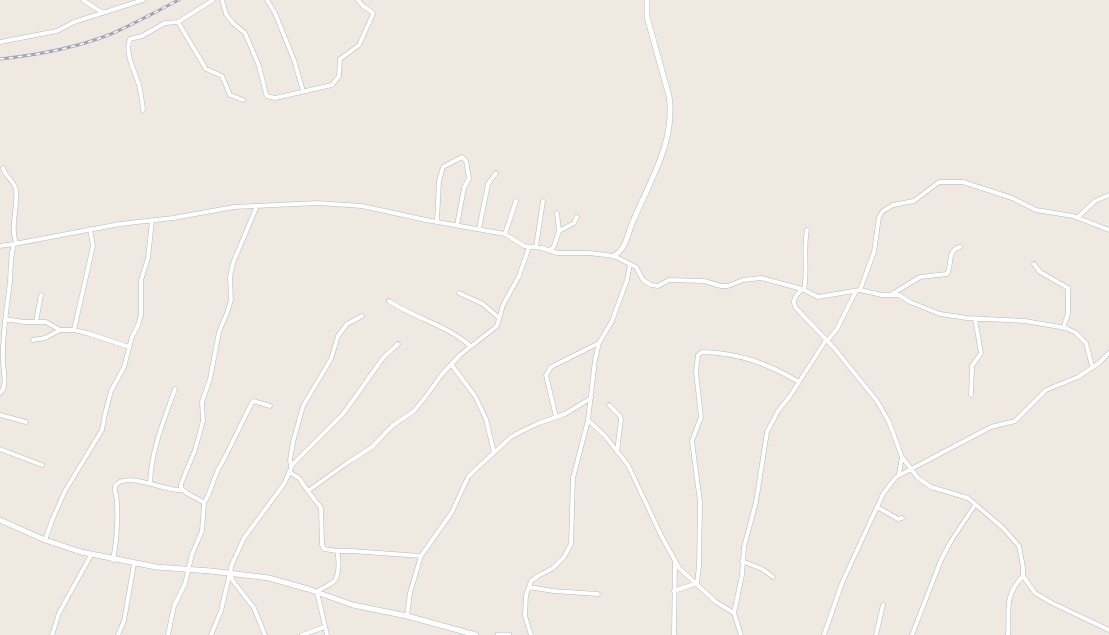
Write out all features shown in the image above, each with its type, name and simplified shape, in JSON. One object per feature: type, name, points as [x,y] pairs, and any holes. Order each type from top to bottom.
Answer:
[{"type":"street","points":[[83,0],[103,13]]},
{"type":"street","points":[[0,42],[57,31],[74,22],[143,0]]},
{"type":"street","points":[[143,110],[128,42],[130,39],[142,36],[165,23],[178,22],[213,0]]},
{"type":"street","points":[[222,0],[230,18],[245,33],[259,66],[267,96],[280,97],[332,85],[339,76],[340,59],[357,48],[363,40],[372,14],[372,12],[363,6],[358,0]]},
{"type":"street","points":[[267,0],[275,13],[294,60],[303,91]]},
{"type":"street","points":[[614,256],[625,245],[633,221],[662,156],[670,113],[668,91],[647,17],[647,0]]},
{"type":"street","points":[[178,22],[206,69],[222,76],[230,95],[244,100]]},
{"type":"street","points":[[437,222],[440,181],[443,167],[462,157],[466,161],[469,178],[464,188],[457,225]]},
{"type":"street","points":[[0,393],[5,384],[1,354],[11,257],[15,244],[13,231],[16,212],[16,190],[14,184],[3,168]]},
{"type":"street","points":[[479,229],[488,184],[496,173]]},
{"type":"street","points":[[742,635],[734,613],[742,574],[744,547],[756,502],[767,432],[778,411],[827,340],[838,329],[858,291],[874,252],[879,217],[883,211],[893,205],[914,201],[939,182],[963,182],[1012,198],[1036,210],[1076,218],[1109,230]]},
{"type":"street","points":[[1076,218],[1095,201],[1109,195]]},
{"type":"street","points":[[505,234],[516,201]]},
{"type":"street","points":[[536,247],[544,202]]},
{"type":"street","points":[[0,241],[2,245],[15,244],[90,229],[152,221],[234,207],[310,203],[362,206],[437,222],[505,234],[529,247],[536,247],[564,254],[589,253],[614,256],[636,267],[643,280],[650,285],[658,286],[669,280],[704,280],[721,286],[728,286],[743,280],[761,278],[823,297],[858,291],[882,295],[892,294],[920,277],[947,274],[950,267],[953,250],[960,247]]},
{"type":"street","points":[[182,490],[181,484],[183,476],[195,450],[203,421],[202,402],[210,379],[219,332],[227,313],[230,300],[230,277],[233,263],[256,206]]},
{"type":"street","points":[[550,251],[554,246],[559,231],[557,213]]},
{"type":"street","points":[[559,231],[574,223],[577,217]]},
{"type":"street","points":[[45,540],[65,491],[102,430],[111,391],[124,367],[140,315],[141,280],[148,258],[152,221]]},
{"type":"street","points":[[74,330],[93,246],[90,229]]},
{"type":"street","points":[[807,230],[805,253],[806,280],[803,290],[794,299],[793,303],[864,383],[877,401],[889,422],[902,457],[924,483],[968,498],[1003,528],[1015,541],[1022,555],[1023,576],[1028,585],[1042,598],[1109,631],[1107,635]]},
{"type":"street","points":[[308,491],[372,447],[392,426],[414,410],[451,364],[470,346],[478,342],[497,326],[509,292],[519,276],[529,247]]},
{"type":"street","points":[[531,635],[525,616],[528,587],[531,581],[553,568],[564,558],[569,550],[573,529],[573,478],[588,420],[592,398],[593,371],[600,343],[612,321],[627,280],[630,264]]},
{"type":"street","points":[[1034,264],[1040,272],[1068,288],[1068,314],[1062,328]]},
{"type":"street","points":[[459,293],[467,295],[483,304],[499,318]]},
{"type":"street","points":[[892,294],[940,314],[975,319],[1025,321],[1062,328],[1076,333],[1086,343],[1092,366]]},
{"type":"street","points":[[36,322],[40,295]]},
{"type":"street","points":[[389,301],[401,309],[462,338],[470,346]]},
{"type":"street","points":[[362,316],[347,324],[338,336],[331,358],[303,406],[293,442],[290,470],[299,478],[321,508],[322,545],[324,549],[420,556]]},
{"type":"street","points":[[5,319],[46,322],[60,330]]},
{"type":"street","points":[[971,395],[972,366],[981,352],[975,319]]},
{"type":"street","points":[[33,340],[45,338],[60,330],[74,330],[129,347]]},
{"type":"street","points":[[556,417],[546,375],[551,367],[600,343]]},
{"type":"street","points":[[211,635],[221,611],[234,557],[244,538],[284,484],[297,459],[343,414],[383,358],[398,344]]},
{"type":"street","points":[[696,583],[699,566],[700,502],[692,441],[701,417],[696,372],[698,355],[702,352],[751,359],[776,368],[799,382]]},
{"type":"street","points":[[824,635],[842,582],[877,507],[892,481],[899,474],[912,470],[991,427],[1015,421],[1046,390],[1070,382],[1092,366],[1099,363],[1109,353]]},
{"type":"street","points":[[451,364],[474,396],[486,419],[494,453]]},
{"type":"street","points":[[150,484],[150,464],[175,389]]},
{"type":"street","points":[[407,616],[410,593],[420,556],[452,512],[468,478],[494,453],[522,431],[576,409],[592,398]]},
{"type":"street","points":[[168,635],[174,606],[184,584],[192,554],[202,531],[204,503],[231,442],[253,401],[270,406]]},
{"type":"street","points":[[609,405],[620,416],[621,420],[617,452]]},
{"type":"street","points":[[0,415],[26,422]]},
{"type":"street","points":[[588,420],[605,436],[628,464],[676,562],[683,572],[716,602],[734,613]]},
{"type":"street","points":[[0,449],[42,465]]},
{"type":"street","points":[[899,474],[902,457]]},
{"type":"street","points":[[114,560],[118,525],[116,486],[124,480],[150,484],[177,491],[182,490],[198,497],[204,503]]},
{"type":"street","points":[[912,635],[941,560],[951,541],[975,505]]},
{"type":"street","points":[[877,507],[898,518],[902,518]]},
{"type":"street","points":[[0,520],[45,540],[91,555],[134,564],[230,573],[275,580],[317,592],[352,605],[407,616],[476,635]]},
{"type":"street","points":[[317,592],[333,582],[337,576],[337,551]]},
{"type":"street","points":[[52,635],[59,613],[91,555]]},
{"type":"street","points":[[742,561],[762,569],[773,577]]},
{"type":"street","points":[[674,635],[674,591],[676,562]]},
{"type":"street","points":[[118,635],[124,621],[134,564]]},
{"type":"street","points":[[230,573],[233,581],[254,608],[265,635]]},
{"type":"street","points":[[1008,635],[1008,602],[1010,595],[1023,576]]},
{"type":"street","points":[[674,591],[696,583]]},
{"type":"street","points":[[528,587],[553,591],[598,594]]},
{"type":"street","points":[[317,592],[327,635]]},
{"type":"street","points":[[876,635],[883,606]]},
{"type":"street","points":[[302,635],[325,627]]},
{"type":"street","points":[[498,635],[509,635]]},
{"type":"railway","points":[[0,59],[56,50],[98,39],[128,26],[179,0]]}]
